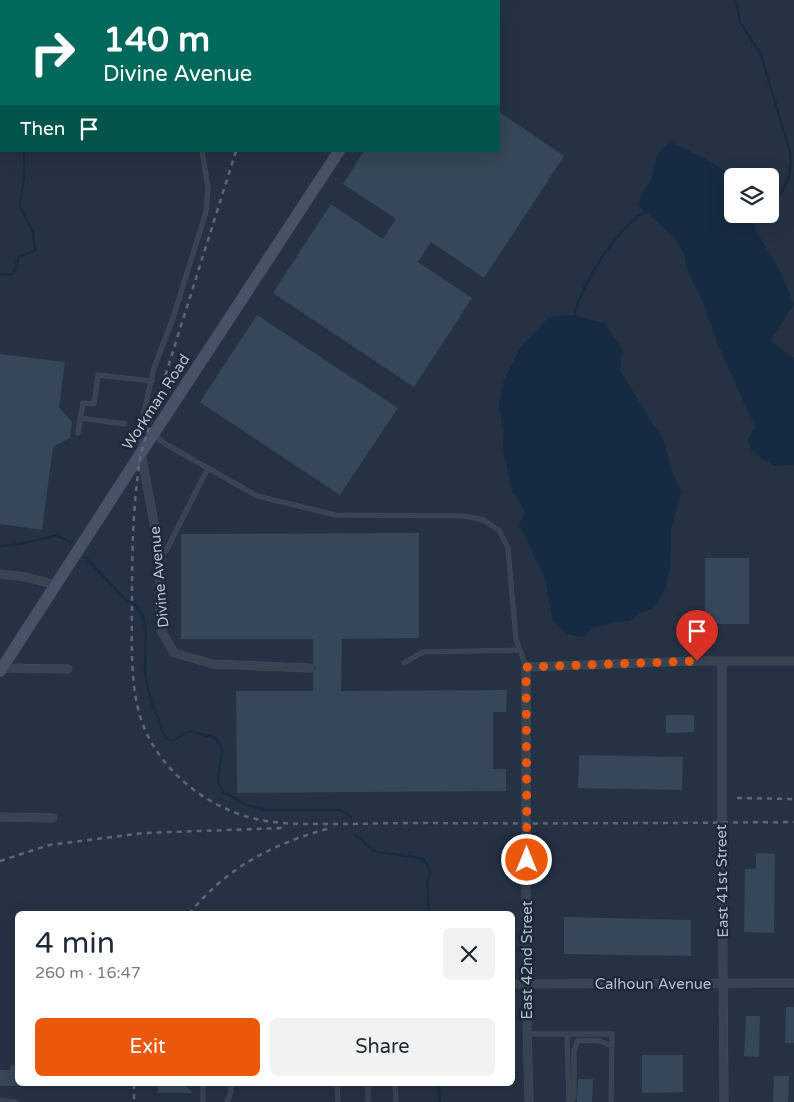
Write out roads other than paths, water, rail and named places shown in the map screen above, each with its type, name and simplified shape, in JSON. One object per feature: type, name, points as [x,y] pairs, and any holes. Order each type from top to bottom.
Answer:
[{"type":"street","name":"Workman Road","points":[[1,669],[338,152]]},
{"type":"street","name":"Divine Avenue","points":[[141,453],[160,555],[162,632],[174,653],[213,664],[310,668]]},
{"type":"street","points":[[0,574],[26,577],[56,585]]},
{"type":"street","points":[[526,667],[722,661],[794,661]]},
{"type":"street","name":"East 41st Street","points":[[722,661],[724,1102]]},
{"type":"street","name":"East 42nd Street","points":[[526,667],[526,984],[529,1102]]},
{"type":"street","points":[[1,669],[68,669]]},
{"type":"street","points":[[0,817],[53,818]]},
{"type":"street","name":"Calhoun Avenue","points":[[515,984],[794,983]]},
{"type":"lane","points":[[141,453],[140,429],[152,381],[206,212],[208,188],[202,152]]},
{"type":"lane","points":[[78,433],[83,403],[94,404],[98,376],[152,381]]},
{"type":"lane","points":[[80,418],[125,424]]},
{"type":"lane","points":[[153,434],[164,443],[257,496],[335,515],[464,516],[483,520],[499,530],[508,548],[516,639],[526,667]]},
{"type":"lane","points":[[160,555],[166,551],[208,468]]},
{"type":"lane","points":[[404,663],[423,652],[520,650]]},
{"type":"lane","points":[[528,1034],[612,1034],[611,1102]]},
{"type":"lane","points":[[567,1035],[570,1102]]},
{"type":"lane","points":[[570,1102],[574,1097],[574,1050],[578,1040],[600,1041],[612,1046]]},
{"type":"lane","points":[[203,1102],[204,1086]]},
{"type":"lane","points":[[227,1102],[231,1086]]},
{"type":"lane","points":[[337,1086],[338,1102]]},
{"type":"lane","points":[[368,1086],[368,1102]]},
{"type":"lane","points":[[396,1086],[396,1102]]},
{"type":"lane","points":[[0,1100],[16,1102]]},
{"type":"water","points":[[673,143],[724,170],[724,223],[754,223],[757,233],[781,273],[794,305],[770,341],[794,358],[794,465],[776,466],[762,459],[750,448],[748,439],[755,427],[717,342],[701,297],[687,270],[684,253],[673,236],[638,205],[642,193],[650,182],[657,155],[667,144]]},
{"type":"water","points":[[574,315],[604,323],[623,350],[620,370],[663,438],[671,470],[681,491],[671,530],[670,568],[665,590],[655,607],[629,621],[613,622],[594,628],[582,637],[567,634],[552,619],[546,583],[540,565],[534,557],[526,536],[518,526],[526,512],[512,491],[503,448],[504,435],[499,406],[503,382],[521,346],[549,317]]},
{"type":"waterway","points":[[736,0],[740,22],[761,55],[790,152],[788,180],[779,194]]},
{"type":"waterway","points":[[0,275],[13,274],[19,256],[35,251],[33,233],[20,206],[24,174],[24,152]]},
{"type":"waterway","points":[[574,316],[584,289],[612,243],[635,219],[646,212]]},
{"type":"waterway","points":[[0,546],[56,536],[71,542]]},
{"type":"waterway","points":[[85,557],[123,597],[136,606],[143,616],[146,632],[145,672],[150,698],[165,737],[172,741],[189,731],[216,738],[222,749],[218,781],[222,791],[244,804],[265,810],[341,810],[351,817]]},
{"type":"waterway","points":[[354,834],[377,852],[421,858],[426,863],[430,876],[427,882],[429,911]]},
{"type":"waterway","points":[[438,1086],[440,1102]]},
{"type":"railway","points":[[236,152],[141,453],[138,471],[132,561],[133,678],[137,704],[143,724],[152,743],[164,761],[178,777],[195,791],[213,802],[252,818],[282,823],[794,822]]},
{"type":"railway","points":[[737,798],[794,799]]},
{"type":"railway","points":[[0,861],[49,845],[144,833],[283,828]]},
{"type":"railway","points":[[192,911],[219,883],[253,859],[290,841],[331,828]]},
{"type":"railway","points":[[134,1086],[134,1102]]}]
